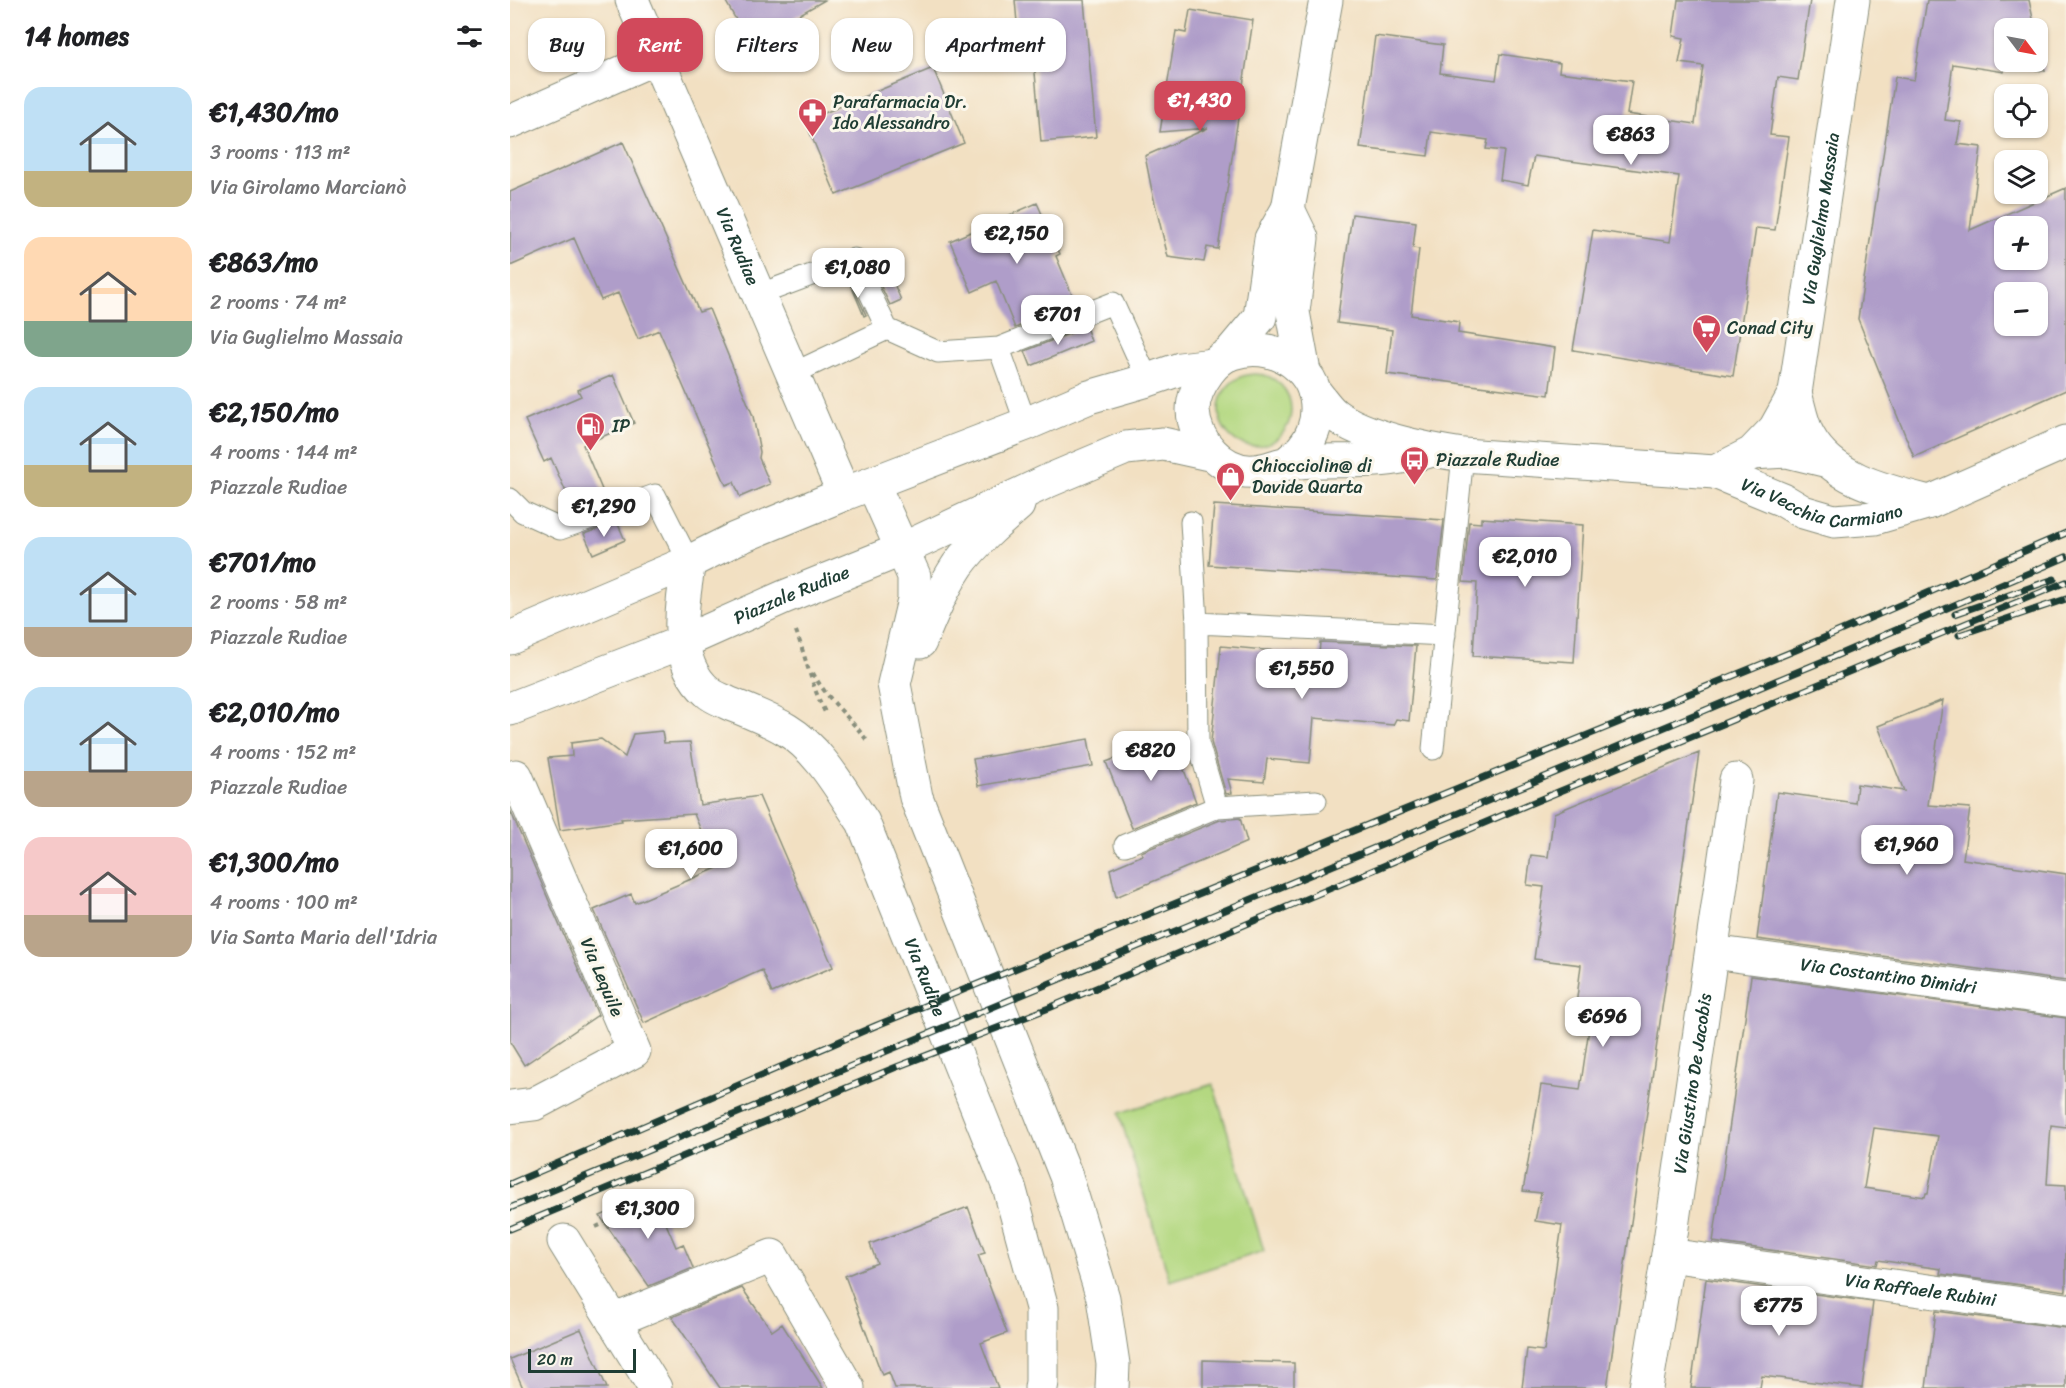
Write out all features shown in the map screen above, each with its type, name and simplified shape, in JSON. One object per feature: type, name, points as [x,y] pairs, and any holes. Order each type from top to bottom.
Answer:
[{"type":"main road","name":"Via Rudiae","points":[[632,0],[639,18]]},
{"type":"main road","points":[[1213,455],[1199,434],[1193,410],[1199,386],[1260,317],[1271,239],[1288,209],[1326,0]]},
{"type":"main road","name":"Via Guglielmo Massaia","points":[[1715,472],[1752,453],[1775,429],[1795,393],[1853,0]]},
{"type":"main road","points":[[510,122],[623,72]]},
{"type":"main road","name":"Via Rudiae","points":[[661,72],[792,374],[858,489]]},
{"type":"main road","points":[[1287,463],[1303,449],[1313,431],[1317,411],[1293,312],[1302,238],[1288,209]]},
{"type":"main road","name":"Piazzale Rudiae","points":[[510,638],[689,562],[735,539],[1102,392],[1221,359],[1250,348],[1270,350],[1289,358],[1336,416],[1383,437],[1449,453],[1715,472]]},
{"type":"main road","name":"Via Vecchia Carmiano","points":[[1795,393],[1809,437],[1828,461],[1857,480],[1889,492],[1930,502]]},
{"type":"main road","name":"Via Vecchia Carmiano","points":[[1715,472],[1783,500],[1803,512],[1834,521],[1875,518],[1930,502],[2066,442]]},
{"type":"main road","name":"Piazzale Rudiae","points":[[510,709],[683,642],[784,597],[903,549],[1048,481],[1126,448],[1163,444],[1213,455],[1229,466],[1249,472],[1269,470],[1287,463],[1380,460],[1449,453]]},
{"type":"main road","name":"Via Vecchia Carmiano","points":[[1752,453],[1787,451],[1828,461]]},
{"type":"main road","points":[[900,719],[918,649],[934,606],[958,565],[998,522],[1048,481]]},
{"type":"main road","points":[[858,489],[903,549],[914,576],[914,600],[894,684],[916,797],[1066,1176],[1103,1298],[1113,1364],[1112,1388]]},
{"type":"main road","points":[[683,642],[682,603],[689,562]]},
{"type":"main road","name":"Via Rudiae","points":[[683,642],[691,673],[708,693],[787,730],[809,748],[862,822],[1010,1190],[1042,1308],[1041,1388]]},
{"type":"main road","name":"Via Lequile","points":[[510,1107],[534,1104],[634,1051],[516,776]]},
{"type":"main road","name":"Via Giustino De Jacobis","points":[[1646,1388],[1668,1255],[1736,780]]},
{"type":"main road","name":"Via Costantino Dimidri","points":[[1712,952],[2066,1000]]},
{"type":"main road","points":[[579,1235],[613,1321],[655,1388]]},
{"type":"main road","name":"Via Raffaele Rubini","points":[[1668,1255],[2066,1310]]},
{"type":"main road","points":[[613,1321],[772,1256],[848,1388]]},
{"type":"lane","points":[[758,295],[854,259],[887,329],[938,352],[999,348],[1113,303],[1148,380]]},
{"type":"lane","points":[[792,374],[887,329]]},
{"type":"lane","points":[[999,348],[1026,424]]},
{"type":"lane","points":[[1433,749],[1445,635],[1449,453]]},
{"type":"lane","points":[[510,500],[523,512],[560,529],[654,495],[689,562]]},
{"type":"lane","points":[[1191,522],[1197,623],[1198,743],[1217,807]]},
{"type":"lane","points":[[1197,623],[1445,635]]},
{"type":"lane","points":[[1125,845],[1217,807],[1316,801]]},
{"type":"path","points":[[579,1235],[636,1209]]},
{"type":"green space","points":[[1255,374],[1269,377],[1281,384],[1288,396],[1291,410],[1288,424],[1281,436],[1269,443],[1255,446],[1241,443],[1229,436],[1222,424],[1219,410],[1222,396],[1229,384],[1241,377]]},
{"type":"green space","points":[[1213,1084],[1264,1251],[1170,1281],[1119,1113]]},
{"type":"building","points":[[725,0],[825,0],[793,18],[735,18]]},
{"type":"building","points":[[1015,0],[1084,0],[1096,137],[1041,142],[1035,72],[1066,72],[1066,18],[1017,18]]},
{"type":"building","points":[[1678,0],[1810,0],[1798,80],[1778,77],[1770,135],[1789,137],[1775,230],[1756,228],[1733,376],[1573,350],[1593,230],[1670,242],[1679,176],[1534,156],[1528,185],[1500,180],[1504,151],[1486,149],[1488,140],[1431,132],[1428,156],[1360,148],[1375,36],[1443,45],[1440,73],[1496,80],[1500,54],[1560,63],[1559,72],[1632,81],[1627,114],[1695,124],[1703,66],[1679,63],[1684,38],[1673,36]]},
{"type":"building","points":[[1927,0],[2029,0],[2033,18],[1994,18],[1994,70],[1953,64],[1945,120],[1961,122],[1957,144],[1981,147],[1970,230],[1994,220],[1994,270],[2048,270],[2048,216],[2002,216],[2029,204],[2048,204],[2048,196],[2066,188],[2066,390],[1914,457],[1858,319],[1895,77],[1914,80]]},
{"type":"building","points":[[1190,10],[1253,20],[1218,249],[1207,247],[1204,262],[1168,257],[1145,156],[1208,128],[1160,132],[1176,31],[1186,33]]},
{"type":"building","points":[[925,71],[935,72],[964,143],[836,195],[805,121]]},
{"type":"building","points":[[623,142],[699,312],[709,309],[753,416],[760,452],[759,458],[770,484],[740,497],[734,482],[726,485],[659,330],[638,339],[618,293],[601,300],[574,238],[510,266],[510,192]]},
{"type":"building","points":[[1037,203],[1060,254],[1056,256],[1076,304],[1015,328],[996,281],[972,292],[950,241]]},
{"type":"building","points":[[1352,214],[1416,222],[1413,248],[1419,249],[1411,315],[1459,322],[1458,333],[1555,348],[1549,395],[1387,374],[1392,330],[1337,323]]},
{"type":"building","points":[[885,263],[901,300],[890,305],[872,268]]},
{"type":"building","points":[[848,278],[866,315],[864,316]]},
{"type":"building","points":[[1086,327],[1091,341],[1031,366],[1025,351]]},
{"type":"building","points":[[613,375],[634,423],[583,445],[606,499],[574,510],[551,458],[544,462],[525,420],[581,396],[578,390]]},
{"type":"building","points":[[1214,505],[1444,520],[1437,580],[1209,565]]},
{"type":"building","points":[[1481,518],[1583,525],[1574,662],[1473,656],[1477,583],[1463,582],[1469,522],[1481,523]]},
{"type":"building","points":[[617,522],[625,540],[593,554],[584,534]]},
{"type":"building","points":[[1320,642],[1416,646],[1409,721],[1396,719],[1393,725],[1314,718],[1310,763],[1267,759],[1264,782],[1228,779],[1232,793],[1226,794],[1211,742],[1221,646],[1319,655]]},
{"type":"building","points":[[1943,700],[1928,805],[1970,808],[1963,859],[2066,874],[2066,981],[1757,939],[1777,792],[1855,803],[1857,784],[1904,791],[1878,726]]},
{"type":"building","points":[[662,731],[664,743],[690,742],[700,805],[759,796],[833,967],[772,993],[762,970],[644,1023],[594,910],[631,894],[635,903],[717,868],[694,814],[621,819],[622,821],[560,830],[548,758],[572,756],[571,743],[601,739],[625,757],[633,734]]},
{"type":"building","points":[[1172,738],[1196,802],[1132,828],[1106,762]]},
{"type":"building","points":[[1088,739],[1093,766],[978,786],[973,759]]},
{"type":"building","points":[[1699,753],[1607,1388],[1522,1388],[1527,1349],[1544,1351],[1562,1225],[1535,1221],[1541,1193],[1523,1191],[1541,1085],[1580,1090],[1591,1015],[1575,1014],[1581,965],[1534,959],[1544,887],[1527,885],[1531,855],[1548,857],[1554,813]]},
{"type":"building","points":[[510,810],[598,1015],[524,1065],[510,1042]]},
{"type":"building","points":[[1240,818],[1247,842],[1116,897],[1110,869],[1143,855],[1141,852],[1220,820]]},
{"type":"building","points":[[1751,976],[2066,1018],[2066,1127],[2051,1125],[2047,1184],[2066,1185],[2066,1291],[1940,1274],[1941,1269],[1878,1260],[1877,1265],[1713,1242]],"holes":[[[1874,1128],[1938,1136],[1928,1193],[1925,1197],[1864,1188]]]},
{"type":"building","points":[[653,1193],[676,1247],[683,1244],[693,1268],[649,1286],[600,1216]]},
{"type":"building","points":[[968,1207],[985,1253],[978,1255],[1007,1333],[981,1343],[998,1388],[895,1388],[889,1372],[882,1375],[845,1276],[877,1263],[870,1244]]},
{"type":"building","points":[[1706,1279],[1873,1302],[1862,1388],[1762,1376],[1760,1388],[1691,1388]]},
{"type":"building","points":[[742,1288],[772,1331],[782,1324],[823,1388],[720,1388],[672,1317]]},
{"type":"building","points":[[1936,1311],[2066,1328],[2066,1388],[1926,1388]]},
{"type":"building","points":[[581,1329],[607,1388],[523,1388],[510,1359]]},
{"type":"building","points":[[1203,1360],[1294,1363],[1294,1388],[1203,1388]]},
{"type":"railway","points":[[510,1184],[875,1026],[1796,650],[2066,533]]},
{"type":"railway","points":[[510,1208],[1833,657],[2066,557]]},
{"type":"railway","points":[[1955,614],[2054,579]]},
{"type":"railway","points":[[510,1229],[894,1068],[1049,1008],[1529,804],[2066,582]]},
{"type":"railway","points":[[1959,635],[2066,599]]},
{"type":"place","name":"Parafarmacia Dr. Ido Alessandro","points":[[812,138]]},
{"type":"place","name":"Conad City","points":[[1706,354]]},
{"type":"place","name":"IP","points":[[591,452]]},
{"type":"place","name":"Piazzale Rudiae","points":[[1415,486]]},
{"type":"place","name":"Chiocciolin@ di Davide Quarta","points":[[1231,502]]}]
